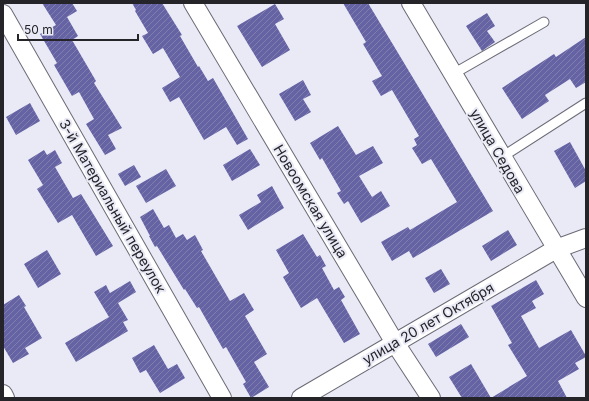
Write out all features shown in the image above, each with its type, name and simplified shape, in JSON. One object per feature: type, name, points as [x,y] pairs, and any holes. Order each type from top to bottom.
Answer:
[{"type":"street","name":"Новоомская улица","points":[[193,3],[395,343],[431,398]]},
{"type":"street","name":"улица Седова","points":[[411,3],[586,298]]},
{"type":"street","name":"3-й Материальный переулок","points":[[3,14],[222,398]]},
{"type":"street","name":"улица 20 лет Октября","points":[[300,398],[556,249],[586,238]]},
{"type":"street","points":[[3,394],[5,398]]},
{"type":"lane","points":[[454,74],[544,22]]},
{"type":"lane","points":[[502,157],[586,103]]},
{"type":"building","points":[[42,3],[72,3],[77,11],[67,17],[78,36],[72,40],[96,81],[94,83],[122,128],[108,135],[116,149],[105,155],[86,124],[94,119],[79,92],[72,96],[54,65],[57,63],[40,34],[56,25]]},
{"type":"building","points":[[132,3],[162,3],[182,35],[180,36],[198,67],[199,66],[208,81],[213,78],[248,139],[237,145],[226,127],[204,140],[179,97],[170,102],[162,88],[180,77],[163,48],[153,54],[142,36],[148,33]]},
{"type":"building","points":[[343,3],[368,3],[493,211],[413,258],[409,251],[392,261],[381,242],[408,227],[410,230],[457,202],[431,159],[422,164],[412,148],[417,145],[414,139],[419,136],[392,90],[381,96],[372,81],[382,76],[363,44],[366,42]]},
{"type":"building","points":[[275,4],[284,19],[275,24],[290,50],[262,67],[237,26]]},
{"type":"building","points":[[487,13],[495,26],[487,31],[495,42],[482,51],[466,26]]},
{"type":"building","points":[[586,37],[586,82],[576,88],[570,79],[545,95],[549,101],[522,119],[502,88],[554,54],[556,57]]},
{"type":"building","points":[[303,80],[311,95],[303,99],[311,112],[295,121],[279,94]]},
{"type":"building","points":[[30,103],[40,121],[16,135],[6,117]]},
{"type":"building","points":[[338,126],[356,155],[373,146],[383,163],[359,176],[372,197],[381,191],[390,206],[361,223],[348,201],[344,204],[337,193],[341,191],[322,158],[320,160],[310,143]]},
{"type":"building","points":[[570,142],[586,171],[586,181],[575,188],[554,151]]},
{"type":"building","points":[[250,149],[260,165],[232,181],[223,165]]},
{"type":"building","points":[[44,150],[47,155],[55,150],[62,163],[55,167],[73,198],[81,194],[113,246],[96,256],[72,215],[58,223],[37,189],[43,185],[28,160]]},
{"type":"building","points":[[134,165],[141,177],[125,186],[118,174]]},
{"type":"building","points":[[166,169],[176,186],[146,203],[136,186]]},
{"type":"building","points":[[272,186],[284,208],[248,230],[239,215],[261,202],[257,195]]},
{"type":"building","points":[[153,209],[164,228],[169,225],[176,238],[183,234],[187,240],[195,235],[203,250],[201,251],[230,301],[244,293],[254,310],[245,316],[267,354],[254,362],[269,387],[251,398],[243,384],[246,382],[226,347],[223,349],[199,307],[197,308],[185,289],[184,290],[157,246],[155,247],[149,236],[140,217]]},
{"type":"building","points":[[508,230],[517,245],[491,261],[482,246]]},
{"type":"building","points":[[303,234],[317,257],[320,255],[326,266],[322,268],[334,290],[339,287],[345,297],[341,300],[360,334],[344,343],[317,298],[301,308],[283,277],[289,273],[276,250]]},
{"type":"building","points":[[47,250],[61,274],[38,288],[24,264]]},
{"type":"building","points":[[441,269],[450,284],[434,293],[425,278]]},
{"type":"building","points":[[536,280],[544,294],[532,301],[536,308],[521,316],[539,348],[571,330],[586,357],[575,363],[579,369],[558,381],[567,398],[491,398],[527,376],[508,345],[512,343],[491,306]]},
{"type":"building","points":[[130,281],[136,292],[118,303],[128,320],[123,322],[128,331],[76,362],[65,343],[109,317],[94,292],[106,285],[110,293]]},
{"type":"building","points":[[19,295],[26,306],[24,307],[42,338],[25,348],[29,354],[13,363],[3,346],[3,305]]},
{"type":"building","points":[[461,324],[469,337],[436,357],[428,344]]},
{"type":"building","points":[[154,345],[168,369],[177,364],[185,378],[160,393],[146,370],[140,373],[132,358]]},
{"type":"building","points":[[471,364],[491,398],[462,398],[449,377]]}]
